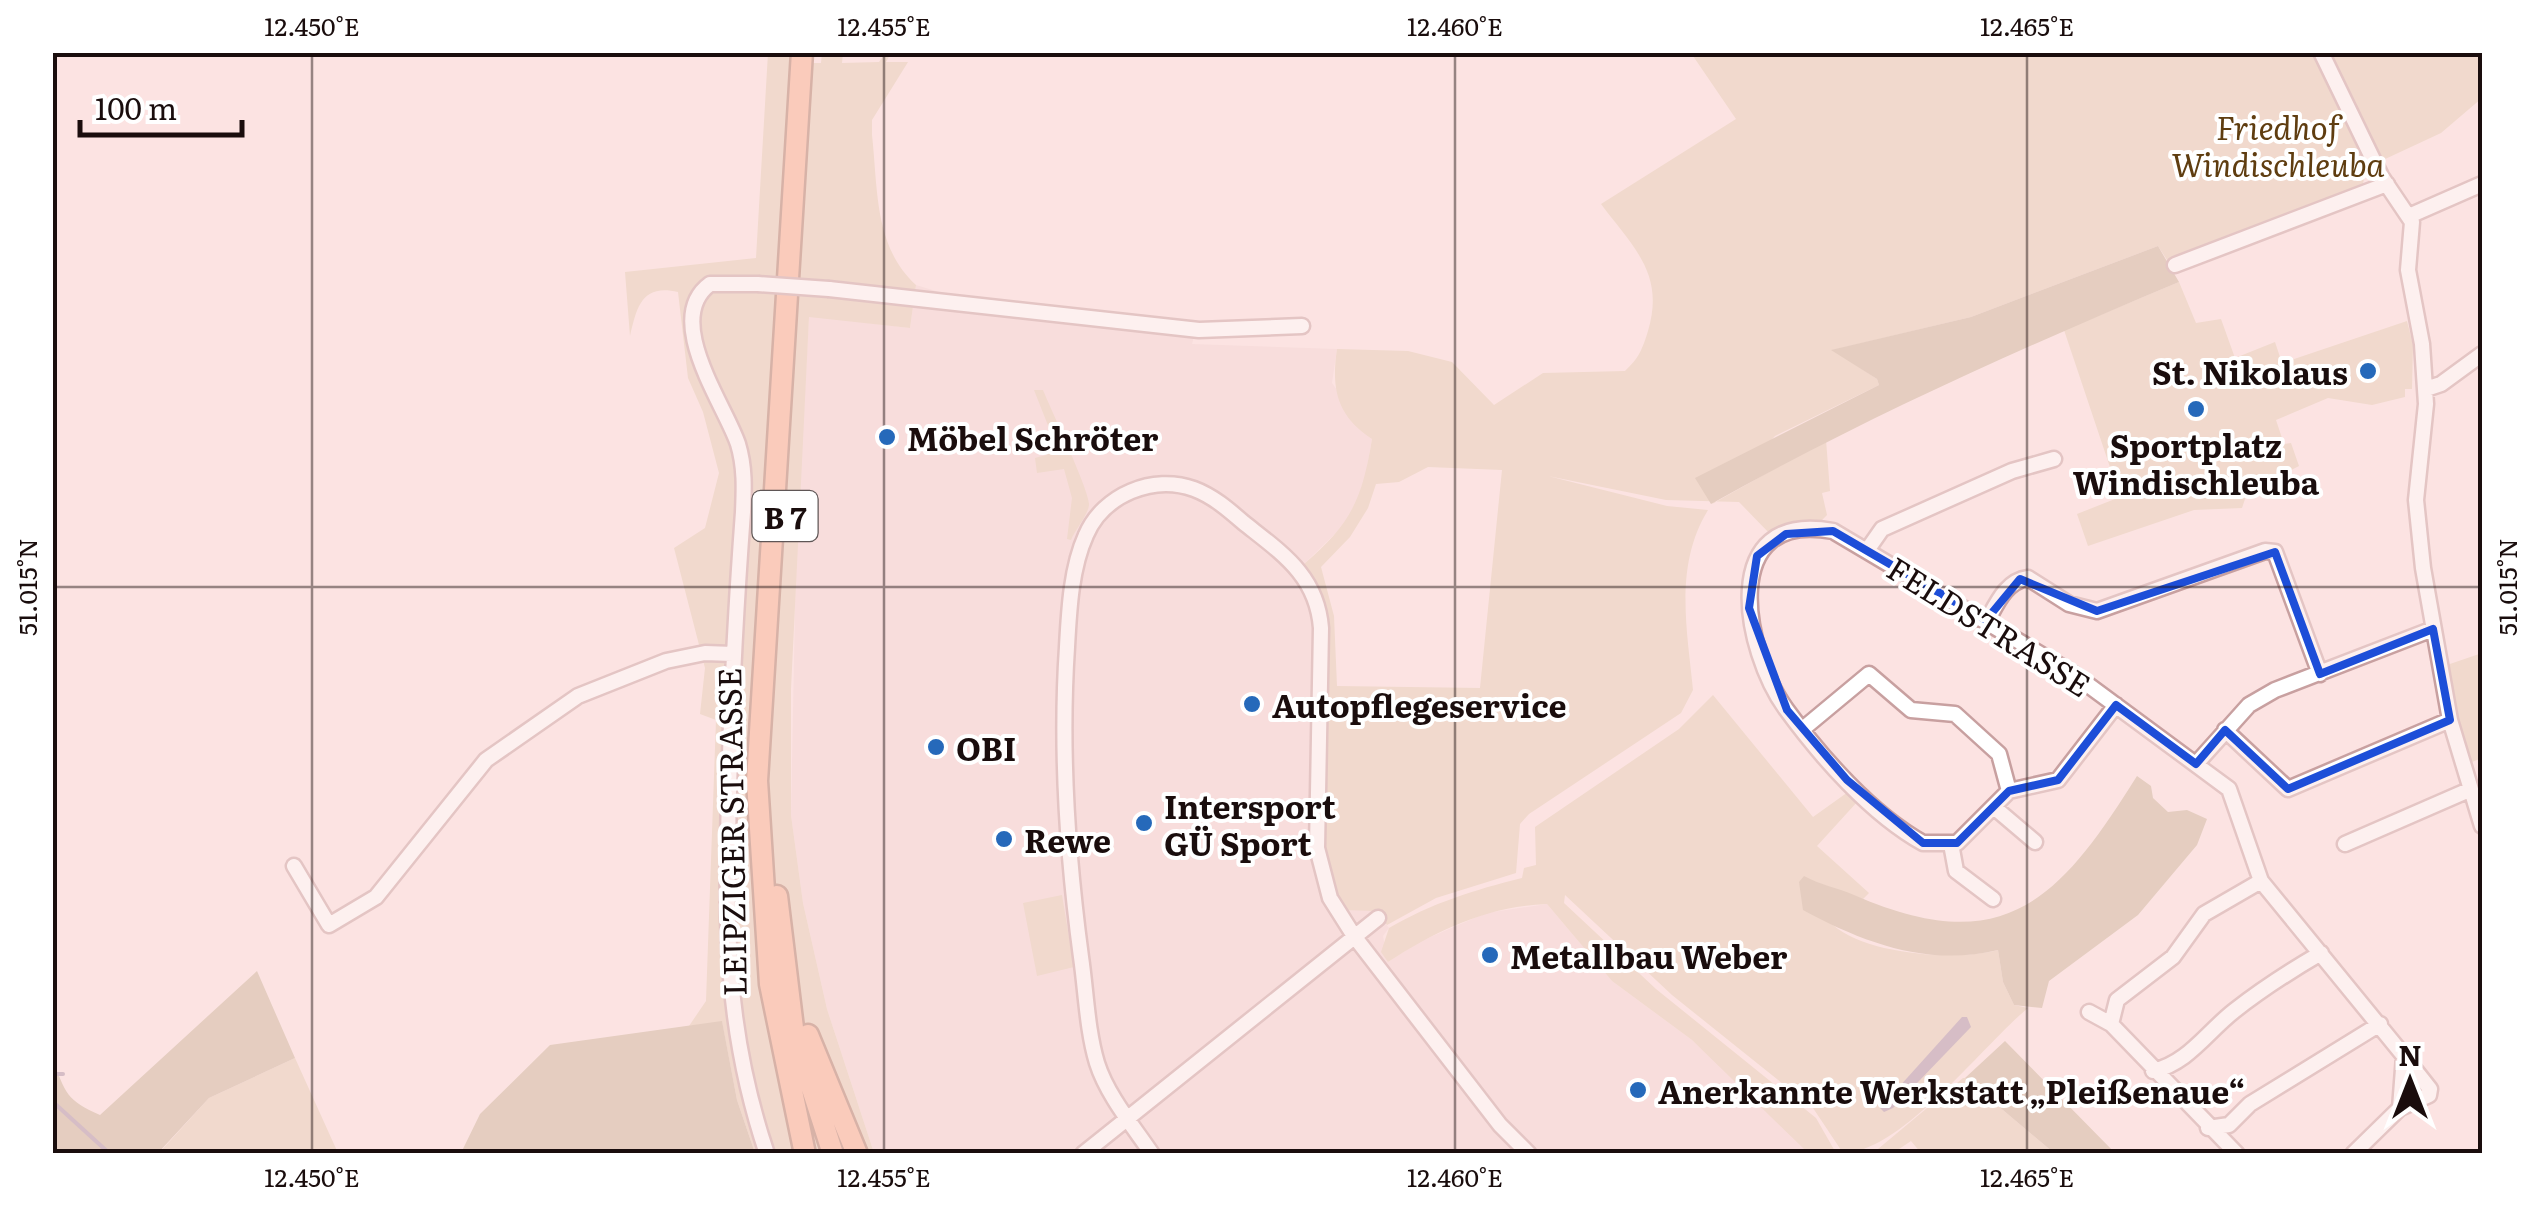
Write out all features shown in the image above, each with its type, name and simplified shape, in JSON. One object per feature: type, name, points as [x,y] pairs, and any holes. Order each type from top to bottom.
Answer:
[{"type":"highway","name":"B 7","points":[[802,52],[758,712],[758,833],[766,918],[793,1028],[833,1154]]},
{"type":"highway","name":"B 7","points":[[793,1028],[774,852],[772,729],[815,52]]},
{"type":"highway","points":[[766,918],[777,1030],[805,1154]]},
{"type":"highway","points":[[789,980],[830,1096],[858,1154]]},
{"type":"street","points":[[2320,52],[2387,184],[2409,216],[2408,270],[2426,389],[2416,500],[2450,720],[2482,826]]},
{"type":"street","points":[[2176,265],[2387,184]]},
{"type":"street","points":[[2409,216],[2482,184]]},
{"type":"street","points":[[733,654],[743,465],[732,430],[704,376],[695,306],[710,284],[829,290],[1199,330],[1302,326]]},
{"type":"street","points":[[2426,389],[2441,384],[2482,354]]},
{"type":"street","points":[[1868,549],[1882,529],[2012,471],[2054,458]]},
{"type":"street","points":[[1152,1154],[1127,1118],[1095,1054],[1066,847],[1063,782],[1067,643],[1079,553],[1099,513],[1126,493],[1169,484],[1209,496],[1294,564],[1315,593],[1321,628],[1317,848],[1330,898],[1354,936],[1500,1125],[1528,1154]]},
{"type":"street","name":"FELDSTRASSE","points":[[1804,728],[1773,687],[1749,608],[1750,572],[1770,542],[1814,528],[1833,531],[1868,549],[1987,621],[2116,705],[2230,789],[2261,881]]},
{"type":"street","points":[[1987,621],[2012,583],[2020,579],[2028,578],[2086,611],[2097,611],[2265,551],[2275,552],[2320,674]]},
{"type":"street","points":[[2196,764],[2249,706],[2433,629]]},
{"type":"street","name":"LEIPZIGER STRASSE","points":[[294,866],[329,925],[376,897],[486,760],[578,696],[666,661],[705,653],[733,654],[726,906],[729,978],[741,1065],[767,1154]]},
{"type":"street","points":[[2009,791],[1999,754],[1955,714],[1911,710],[1869,674],[1804,728],[1847,780],[1909,836],[1923,844],[1950,844],[1970,835],[2009,791],[2058,780],[2116,705]]},
{"type":"street","points":[[2225,730],[2288,789],[2450,720]]},
{"type":"street","points":[[2345,844],[2468,790]]},
{"type":"street","points":[[1995,808],[2035,842]]},
{"type":"street","points":[[1950,844],[1956,872],[1993,899]]},
{"type":"street","points":[[2231,1149],[2111,1024],[2089,1012],[2117,1000],[2174,957],[2204,914],[2261,881],[2430,1089],[2429,1095],[2400,1108],[2353,1154]]},
{"type":"street","points":[[1083,1154],[1378,918]]},
{"type":"street","points":[[2154,1071],[2172,1069],[2229,1014],[2273,981],[2321,953]]},
{"type":"street","points":[[2111,1024],[2117,1000]]},
{"type":"street","points":[[2208,1128],[2228,1126],[2250,1104],[2380,1024]]},
{"type":"street","points":[[2400,1108],[2404,1056]]},
{"type":"street","points":[[2170,1088],[2172,1069]]},
{"type":"street","points":[[2228,1126],[2231,1149]]},
{"type":"highlighted area","points":[[1833,531],[1986,620],[2020,579],[2097,611],[2275,552],[2320,674],[2433,629],[2450,720],[2288,789],[2225,730],[2196,764],[2116,705],[2058,780],[2009,791],[1957,843],[1923,843],[1847,780],[1787,710],[1749,608],[1757,556],[1786,534]]},
{"type":"shaded area","points":[[2158,246],[2179,282],[1942,386],[1711,504],[1695,478],[1879,385],[1877,379],[1831,350],[1971,317]]},
{"type":"shaded area","points":[[916,285],[949,295],[1198,323],[1192,344],[1337,349],[1332,383],[1372,439],[1364,484],[1348,521],[1304,564],[1326,615],[1324,730],[1347,907],[1376,911],[1389,928],[1383,936],[1388,962],[1419,942],[1486,913],[1547,904],[1612,981],[1692,1040],[1805,1149],[1801,1153],[874,1153],[827,1009],[803,903],[791,815],[796,557],[809,316],[910,328]]},
{"type":"shaded area","points":[[2137,776],[2151,786],[2153,798],[2168,812],[2187,810],[2207,819],[2197,845],[2138,915],[2049,981],[2042,1008],[2014,1005],[2003,982],[1998,950],[1947,956],[1897,949],[1849,933],[1803,910],[1799,882],[1804,876],[1906,914],[1951,922],[1990,919],[2023,906],[2053,885],[2082,856]]},
{"type":"shaded area","points":[[257,971],[295,1058],[209,1098],[158,1153],[53,1153],[53,1061],[69,1094],[100,1115]]},
{"type":"shaded area","points":[[1962,1017],[1967,1017],[1971,1027],[1893,1108],[1884,1112],[1880,1108]]},
{"type":"shaded area","points":[[722,1021],[737,1100],[755,1153],[461,1153],[480,1114],[550,1045]]},
{"type":"shaded area","points":[[2005,1041],[2115,1153],[2054,1153],[1965,1078]]},
{"type":"green space","points":[[822,52],[843,53],[842,63],[879,62],[886,52],[891,53],[886,62],[908,62],[872,120],[872,135],[885,235],[902,270],[916,285],[910,328],[809,317],[791,689],[791,815],[803,903],[827,1009],[874,1153],[755,1153],[737,1100],[722,1022],[689,1026],[706,1001],[716,720],[700,714],[705,668],[674,548],[705,528],[719,473],[703,412],[688,378],[678,292],[649,294],[639,306],[630,336],[625,272],[756,258],[768,53],[796,53],[796,63],[821,63]]},
{"type":"green space","name":"Friedhof Windischleuba","points":[[1691,53],[2315,53],[2366,168],[2363,184],[2169,263],[2158,246],[1971,317],[1833,350],[1877,379],[1879,385],[1775,436],[1714,501],[1666,500],[1548,476],[1667,506],[1708,510],[1690,553],[1685,598],[1693,690],[1681,713],[1529,814],[1520,824],[1516,873],[1436,898],[1387,925],[1376,911],[1343,910],[1327,875],[1321,833],[1327,644],[1320,601],[1304,564],[1333,536],[1352,509],[1364,479],[1372,439],[1351,421],[1339,400],[1335,377],[1337,349],[1408,351],[1452,362],[1494,405],[1543,373],[1625,371],[1644,343],[1652,293],[1635,248],[1601,204],[1736,119]],"holes":[[[1428,467],[1502,470],[1480,688],[1337,686],[1334,616],[1321,567],[1350,537],[1368,508],[1376,484],[1399,482]]]},
{"type":"green space","points":[[2330,53],[2482,53],[2482,98],[2441,133],[2383,160]]},
{"type":"green space","name":"Sportplatz Windischleuba","points":[[2179,282],[2196,323],[2221,319],[2235,358],[2275,342],[2282,363],[2407,321],[2413,345],[2412,389],[2405,389],[2405,397],[2372,405],[2328,398],[2276,420],[2284,444],[2291,443],[2299,466],[2247,493],[2242,508],[2194,510],[2088,546],[2077,514],[2120,497],[2064,330]]},
{"type":"green space","points":[[1034,390],[1043,390],[1088,498],[1088,509],[1071,540],[1067,539],[1072,498],[1064,469],[1037,473],[1035,458],[1046,455],[1049,428]]},
{"type":"green space","points":[[1826,440],[1830,491],[1822,493],[1827,515],[1821,521],[1799,522],[1772,536],[1739,502],[1717,501]]},
{"type":"green space","points":[[2482,653],[2482,758],[2467,764],[2447,665]]},
{"type":"green space","points":[[1713,695],[1813,817],[1848,792],[1858,801],[1817,846],[1869,893],[1863,899],[1813,881],[1799,883],[1828,921],[1867,943],[1912,953],[1959,955],[1998,950],[2003,982],[2014,1005],[2028,1008],[1915,1117],[1866,1148],[1843,1153],[1813,1108],[1672,995],[1565,895],[1564,903],[1656,989],[1816,1118],[1836,1153],[1801,1153],[1804,1149],[1692,1040],[1612,981],[1547,904],[1504,909],[1464,922],[1388,962],[1381,952],[1389,928],[1405,919],[1454,898],[1522,878],[1524,868],[1536,865],[1535,827],[1679,729]]},
{"type":"green space","points":[[1062,895],[1074,967],[1037,976],[1023,903]]},
{"type":"green space","points":[[295,1058],[338,1153],[158,1154],[209,1098]]},
{"type":"green space","points":[[1963,1078],[2054,1153],[1921,1153],[1911,1141],[1893,1153],[1872,1154]]},
{"type":"waterway","points":[[52,1074],[63,1074]]},
{"type":"waterway","points":[[52,1101],[110,1154]]},
{"type":"place","name":"St. Nikolaus","points":[[2368,371]]},
{"type":"place","name":"Sportplatz Windischleuba","points":[[2196,409]]},
{"type":"place","name":"Möbel Schröter","points":[[887,437]]},
{"type":"place","name":"Autopflegeservice","points":[[1252,704]]},
{"type":"place","name":"OBI","points":[[936,747]]},
{"type":"place","name":"Intersport GÜ Sport","points":[[1144,823]]},
{"type":"place","name":"Rewe","points":[[1004,839]]},
{"type":"place","name":"Metallbau Weber","points":[[1490,955]]},
{"type":"place","name":"Anerkannte Werkstatt „Pleißenaue“","points":[[1638,1090]]}]
